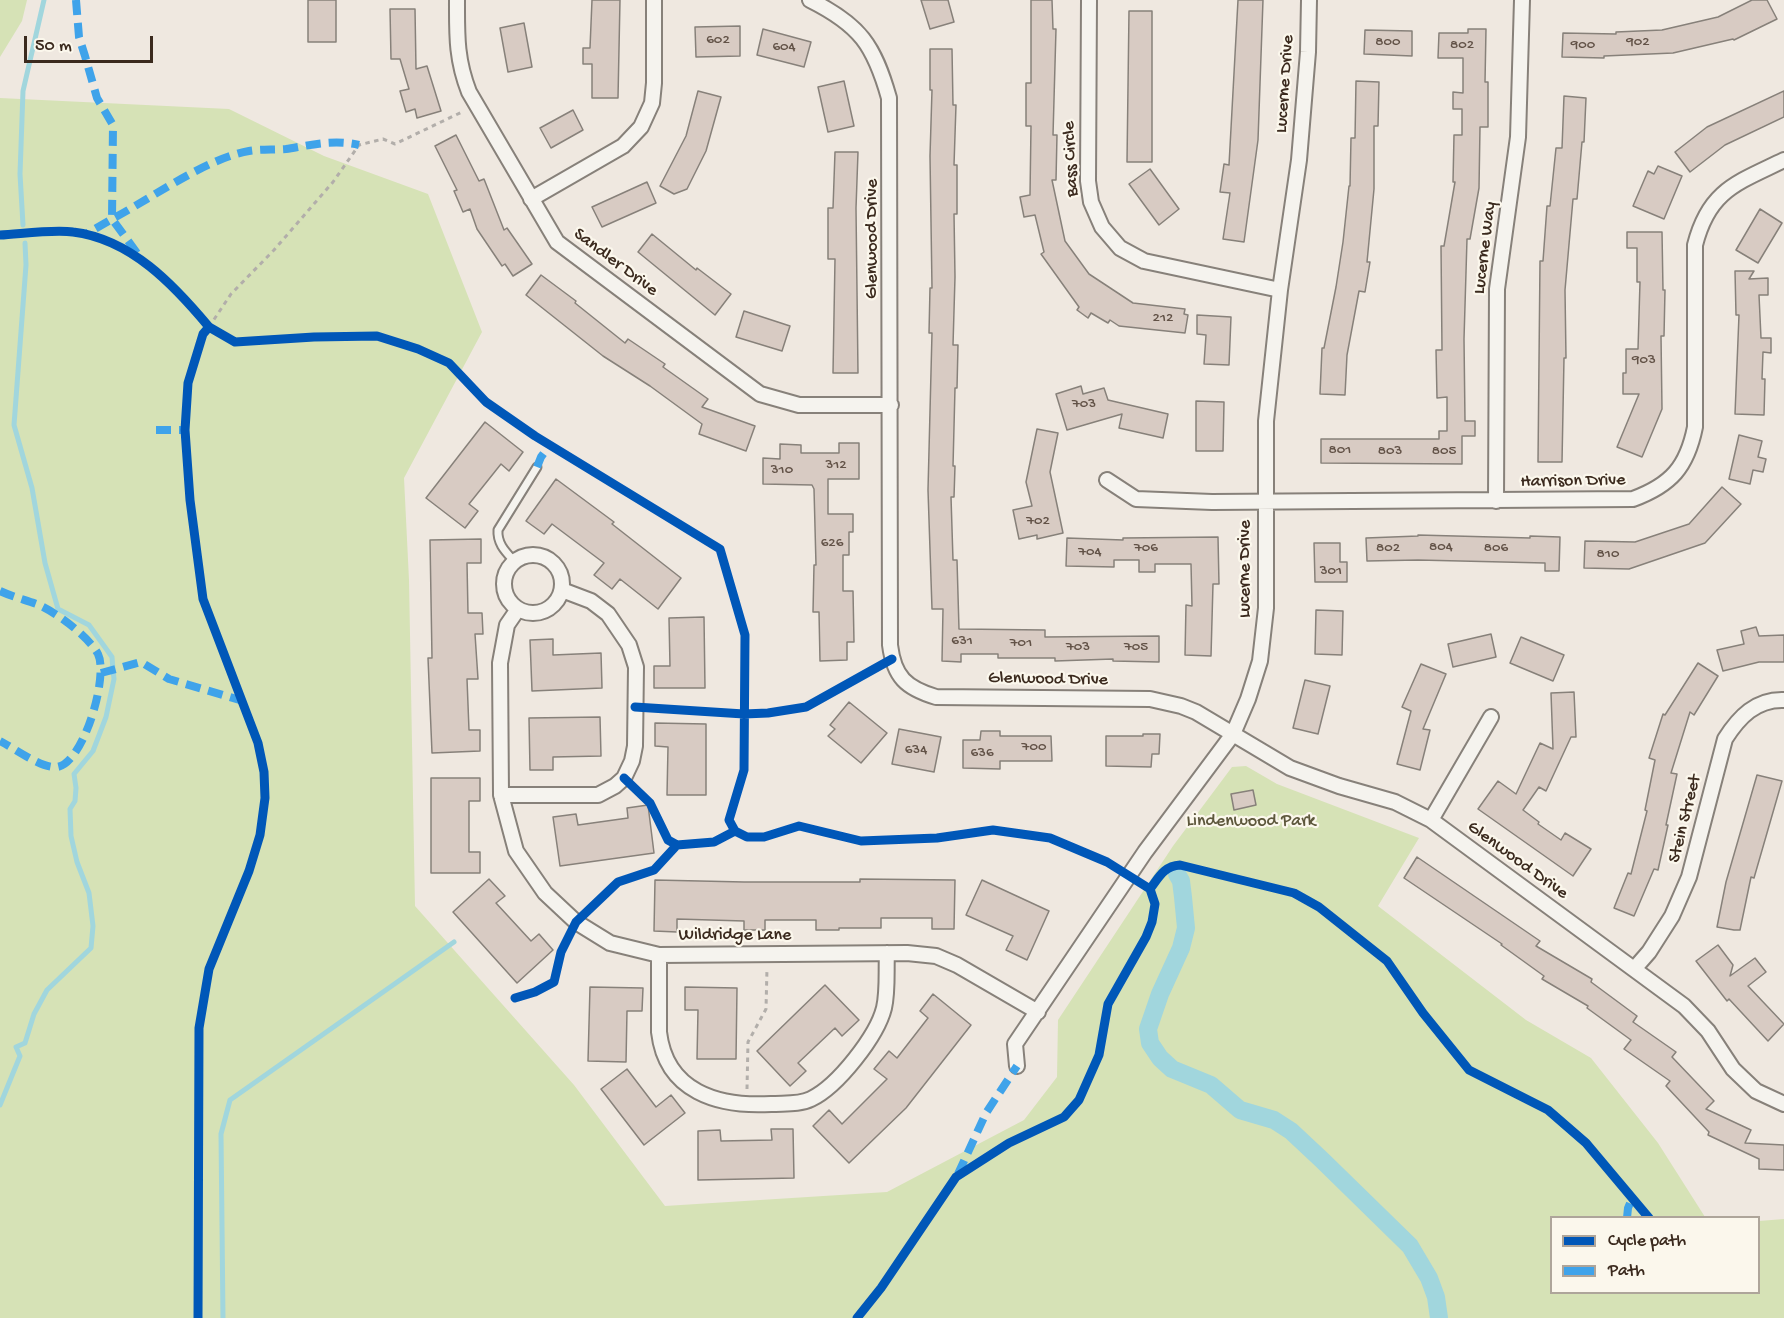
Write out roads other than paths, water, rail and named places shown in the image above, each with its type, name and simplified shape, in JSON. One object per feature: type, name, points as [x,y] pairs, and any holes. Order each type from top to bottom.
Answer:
[{"type":"street","name":"Sandler Drive","points":[[457,0],[456,45],[462,72],[477,105],[557,242],[760,394],[799,405],[891,405]]},
{"type":"street","points":[[531,199],[623,146],[641,127],[652,103],[654,0]]},
{"type":"street","name":"Glenwood Drive","points":[[810,0],[837,13],[866,41],[880,65],[889,98],[890,645],[892,659],[901,678],[917,691],[936,697],[1149,699],[1181,706],[1196,712],[1290,768],[1338,786],[1395,802],[1431,820],[1684,1006],[1708,1031],[1733,1069],[1756,1091],[1784,1104]]},
{"type":"street","name":"Bass Circle","points":[[1089,0],[1088,181],[1091,202],[1102,227],[1120,248],[1144,261],[1280,290]]},
{"type":"street","name":"Lucerne Drive","points":[[1017,1066],[1015,1044],[1146,852],[1233,734],[1248,699],[1260,661],[1266,608],[1264,501],[1266,421],[1280,290],[1299,160],[1308,52],[1308,0]]},
{"type":"street","name":"Lucerne Way","points":[[1496,501],[1497,289],[1518,137],[1522,0]]},
{"type":"street","name":"Harrison Drive","points":[[1107,480],[1136,500],[1632,499],[1652,492],[1669,481],[1682,465],[1691,447],[1695,427],[1695,245],[1700,226],[1713,202],[1733,184],[1784,160]]},
{"type":"street","points":[[528,555],[542,556],[554,564],[558,570],[562,590],[556,603],[545,611],[531,613],[518,609],[508,599],[504,585],[507,572],[515,562],[528,555]]},
{"type":"street","points":[[501,795],[598,795],[624,778],[632,761],[635,746],[636,667],[629,645],[608,614],[591,601],[562,590]]},
{"type":"street","name":"Wildridge Lane","points":[[518,609],[507,625],[500,663],[501,795],[516,851],[545,893],[576,922],[610,943],[659,955],[907,952],[936,956],[985,980],[1038,1012]]},
{"type":"street","name":"Stein Street","points":[[1635,969],[1672,916],[1689,877],[1725,739],[1737,720],[1755,706],[1777,699],[1784,700]]},
{"type":"street","points":[[1431,820],[1491,717]]},
{"type":"street","points":[[659,955],[659,1032],[671,1070],[693,1090],[730,1104],[747,1106],[810,1100],[838,1078],[866,1045],[879,1021],[884,1007],[887,953]]},
{"type":"lane","points":[[515,562],[500,544],[497,537],[498,530],[537,467]]},
{"type":"waterway","points":[[23,225],[20,174],[23,91],[44,0]]},
{"type":"waterway","points":[[0,1105],[20,1056],[16,1047],[25,1043],[34,1014],[47,990],[91,948],[93,926],[89,893],[77,862],[71,836],[70,809],[75,801],[74,774],[93,751],[106,717],[114,679],[112,657],[89,625],[58,609],[45,563],[32,488],[14,425],[26,265],[25,243]]},
{"type":"waterway","points":[[1177,874],[1181,881],[1186,928],[1181,948],[1160,994],[1148,1029],[1150,1043],[1160,1058],[1172,1069],[1211,1085],[1240,1110],[1274,1120],[1291,1131],[1322,1160],[1410,1246],[1429,1278],[1436,1297],[1439,1318]]},
{"type":"waterway","points":[[223,1318],[221,1134],[230,1100],[454,942]]},
{"type":"park label","name":"Lindenwood Park","points":[[1251,822]]}]
